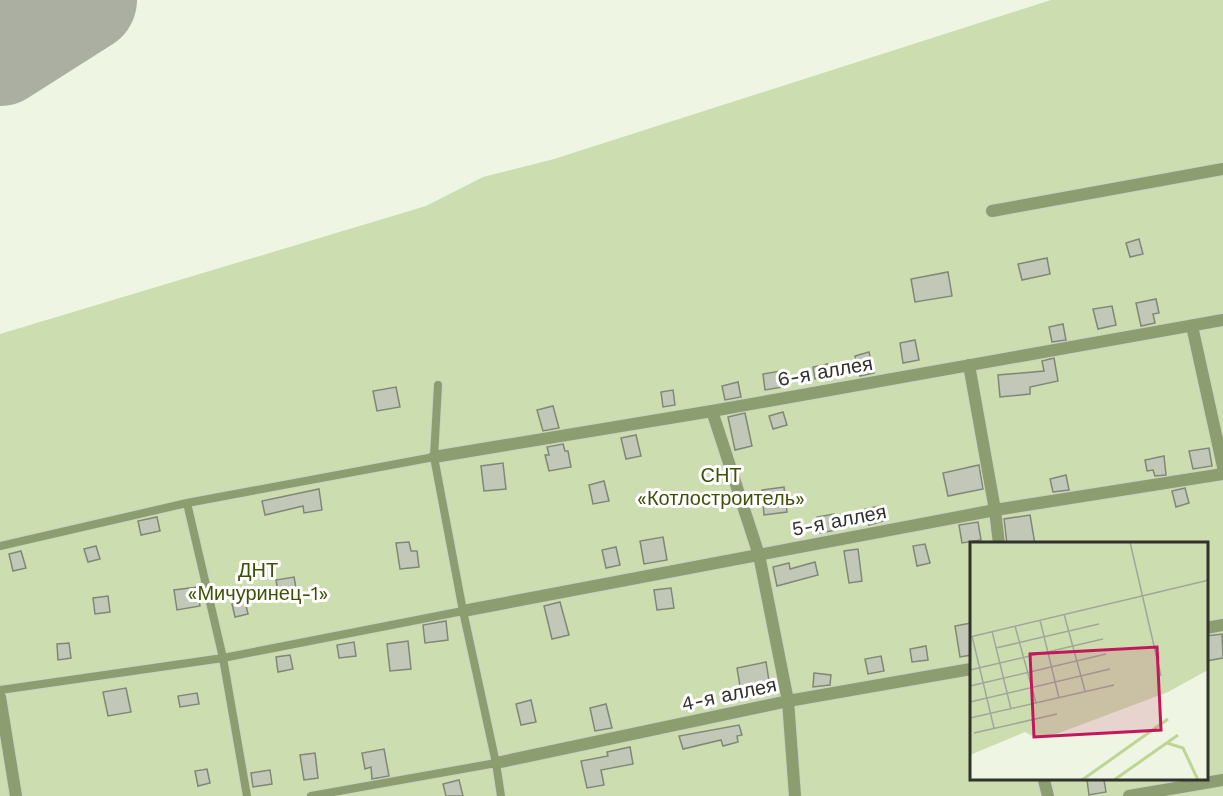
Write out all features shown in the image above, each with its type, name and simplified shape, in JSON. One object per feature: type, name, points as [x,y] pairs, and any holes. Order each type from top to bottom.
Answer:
[{"type":"street","points":[[992,210],[1223,169]]},
{"type":"street","name":"6-я аллея","points":[[434,457],[712,411],[1223,320]]},
{"type":"street","points":[[1192,326],[1223,467]]},
{"type":"street","points":[[969,364],[999,542]]},
{"type":"street","points":[[712,411],[759,555],[788,701],[795,796]]},
{"type":"street","name":"5-я аллея","points":[[463,611],[995,510],[1223,474]]},
{"type":"street","points":[[1208,628],[1223,625]]},
{"type":"street","name":"4-я аллея","points":[[496,763],[788,701],[970,669]]},
{"type":"street","points":[[0,697],[16,796]]},
{"type":"street","points":[[1129,796],[1223,780]]},
{"type":"street","points":[[1044,781],[1048,796]]},
{"type":"lane","points":[[438,385],[434,457],[501,796]]},
{"type":"lane","points":[[0,546],[187,503],[434,457]]},
{"type":"lane","points":[[187,503],[223,658],[247,796]]},
{"type":"lane","points":[[0,690],[223,658],[463,611]]},
{"type":"lane","points":[[311,796],[496,763]]},
{"type":"green space","points":[[1051,0],[1223,0],[1223,796],[0,796],[0,334],[426,206],[483,177],[554,159]]},
{"type":"building","points":[[1139,239],[1143,254],[1130,257],[1126,243]]},
{"type":"building","points":[[1047,258],[1050,274],[1022,280],[1018,264]]},
{"type":"building","points":[[948,272],[952,296],[915,302],[911,279]]},
{"type":"building","points":[[1156,299],[1159,313],[1153,314],[1155,323],[1141,326],[1136,303]]},
{"type":"building","points":[[1112,306],[1116,325],[1098,329],[1093,309]]},
{"type":"building","points":[[1063,324],[1066,340],[1052,342],[1049,327]]},
{"type":"building","points":[[915,340],[919,360],[903,363],[900,343]]},
{"type":"building","points":[[869,352],[874,373],[860,376],[855,356]]},
{"type":"building","points":[[1054,358],[1058,381],[1030,387],[1030,394],[1000,397],[998,375],[1044,371],[1042,361]]},
{"type":"building","points":[[828,364],[830,377],[815,379],[813,367]]},
{"type":"building","points":[[780,371],[783,387],[765,390],[763,374]]},
{"type":"building","points":[[738,382],[741,397],[725,400],[722,386]]},
{"type":"building","points":[[396,387],[400,407],[377,411],[373,391]]},
{"type":"building","points":[[673,390],[675,405],[663,407],[661,392]]},
{"type":"building","points":[[553,406],[559,428],[543,431],[537,410]]},
{"type":"building","points":[[783,412],[787,425],[773,429],[769,416]]},
{"type":"building","points":[[745,413],[752,446],[735,450],[728,417]]},
{"type":"building","points":[[636,435],[641,456],[626,459],[621,438]]},
{"type":"building","points":[[563,444],[565,451],[568,451],[571,467],[549,471],[545,455],[549,455],[547,447]]},
{"type":"building","points":[[1209,448],[1212,466],[1193,469],[1189,451]]},
{"type":"building","points":[[1164,456],[1166,475],[1155,476],[1153,470],[1147,471],[1145,460]]},
{"type":"building","points":[[503,463],[506,489],[484,491],[481,466]]},
{"type":"building","points":[[979,465],[983,489],[948,496],[943,473]]},
{"type":"building","points":[[1066,475],[1069,490],[1053,492],[1050,479]]},
{"type":"building","points":[[604,481],[609,501],[593,504],[589,485]]},
{"type":"building","points":[[784,487],[787,512],[764,515],[762,490]]},
{"type":"building","points":[[1185,488],[1189,503],[1176,507],[1172,491]]},
{"type":"building","points":[[319,489],[322,510],[304,513],[303,506],[265,515],[262,501]]},
{"type":"building","points":[[880,506],[883,521],[869,525],[865,509]]},
{"type":"building","points":[[834,514],[837,530],[820,533],[817,517]]},
{"type":"building","points":[[1030,515],[1035,542],[1007,542],[1004,519]]},
{"type":"building","points":[[157,517],[160,531],[141,535],[138,521]]},
{"type":"building","points":[[978,522],[981,540],[962,543],[959,525]]},
{"type":"building","points":[[663,537],[667,560],[644,564],[640,541]]},
{"type":"building","points":[[409,542],[411,551],[417,551],[419,567],[400,569],[396,543]]},
{"type":"building","points":[[925,544],[930,563],[917,566],[913,546]]},
{"type":"building","points":[[96,546],[100,559],[88,562],[84,549]]},
{"type":"building","points":[[616,547],[620,565],[606,568],[602,550]]},
{"type":"building","points":[[858,549],[862,581],[849,583],[844,551]]},
{"type":"building","points":[[21,551],[26,568],[13,571],[9,554]]},
{"type":"building","points":[[815,562],[818,575],[777,586],[773,567],[789,563],[790,569]]},
{"type":"building","points":[[294,577],[296,588],[278,591],[276,580]]},
{"type":"building","points":[[197,587],[200,606],[177,610],[174,590]]},
{"type":"building","points":[[671,588],[674,608],[657,610],[654,590]]},
{"type":"building","points":[[108,596],[110,612],[95,614],[93,598]]},
{"type":"building","points":[[245,601],[248,614],[235,617],[232,604]]},
{"type":"building","points":[[560,602],[569,635],[552,639],[544,606]]},
{"type":"building","points":[[446,621],[448,640],[425,643],[423,625]]},
{"type":"building","points":[[970,623],[970,655],[960,657],[955,626]]},
{"type":"building","points":[[1222,634],[1223,658],[1208,661],[1208,636]]},
{"type":"building","points":[[408,641],[411,669],[390,671],[387,644]]},
{"type":"building","points":[[354,642],[356,656],[339,658],[337,645]]},
{"type":"building","points":[[69,643],[71,658],[58,660],[57,644]]},
{"type":"building","points":[[926,646],[928,660],[912,662],[910,649]]},
{"type":"building","points":[[290,655],[293,669],[278,672],[276,657]]},
{"type":"building","points":[[881,656],[884,671],[868,674],[865,659]]},
{"type":"building","points":[[766,662],[770,687],[741,692],[737,668]]},
{"type":"building","points":[[814,673],[831,675],[830,685],[813,687]]},
{"type":"building","points":[[126,688],[131,712],[108,716],[103,692]]},
{"type":"building","points":[[197,693],[199,704],[180,707],[178,696]]},
{"type":"building","points":[[531,700],[536,722],[521,725],[516,704]]},
{"type":"building","points":[[606,704],[612,728],[595,731],[590,708]]},
{"type":"building","points":[[739,725],[742,735],[737,736],[738,742],[723,746],[721,740],[683,749],[679,736]]},
{"type":"building","points":[[630,747],[633,764],[601,770],[604,785],[587,788],[581,761],[608,756],[607,752]]},
{"type":"building","points":[[384,749],[389,776],[372,779],[371,767],[365,769],[362,753]]},
{"type":"building","points":[[315,753],[318,778],[304,780],[300,755]]},
{"type":"building","points":[[207,769],[210,783],[198,786],[195,771]]},
{"type":"building","points":[[270,770],[272,784],[253,787],[251,773]]},
{"type":"building","points":[[459,780],[463,796],[446,796],[443,784]]},
{"type":"building","points":[[1087,781],[1104,781],[1106,792],[1089,795]]},
{"type":"runway","points":[[0,54],[85,0]]},
{"type":"park label","name":"СНТ «Котлостроитель»","points":[[721,486]]},
{"type":"park label","name":"ДНТ «Мичуринец-1»","points":[[258,582]]}]
